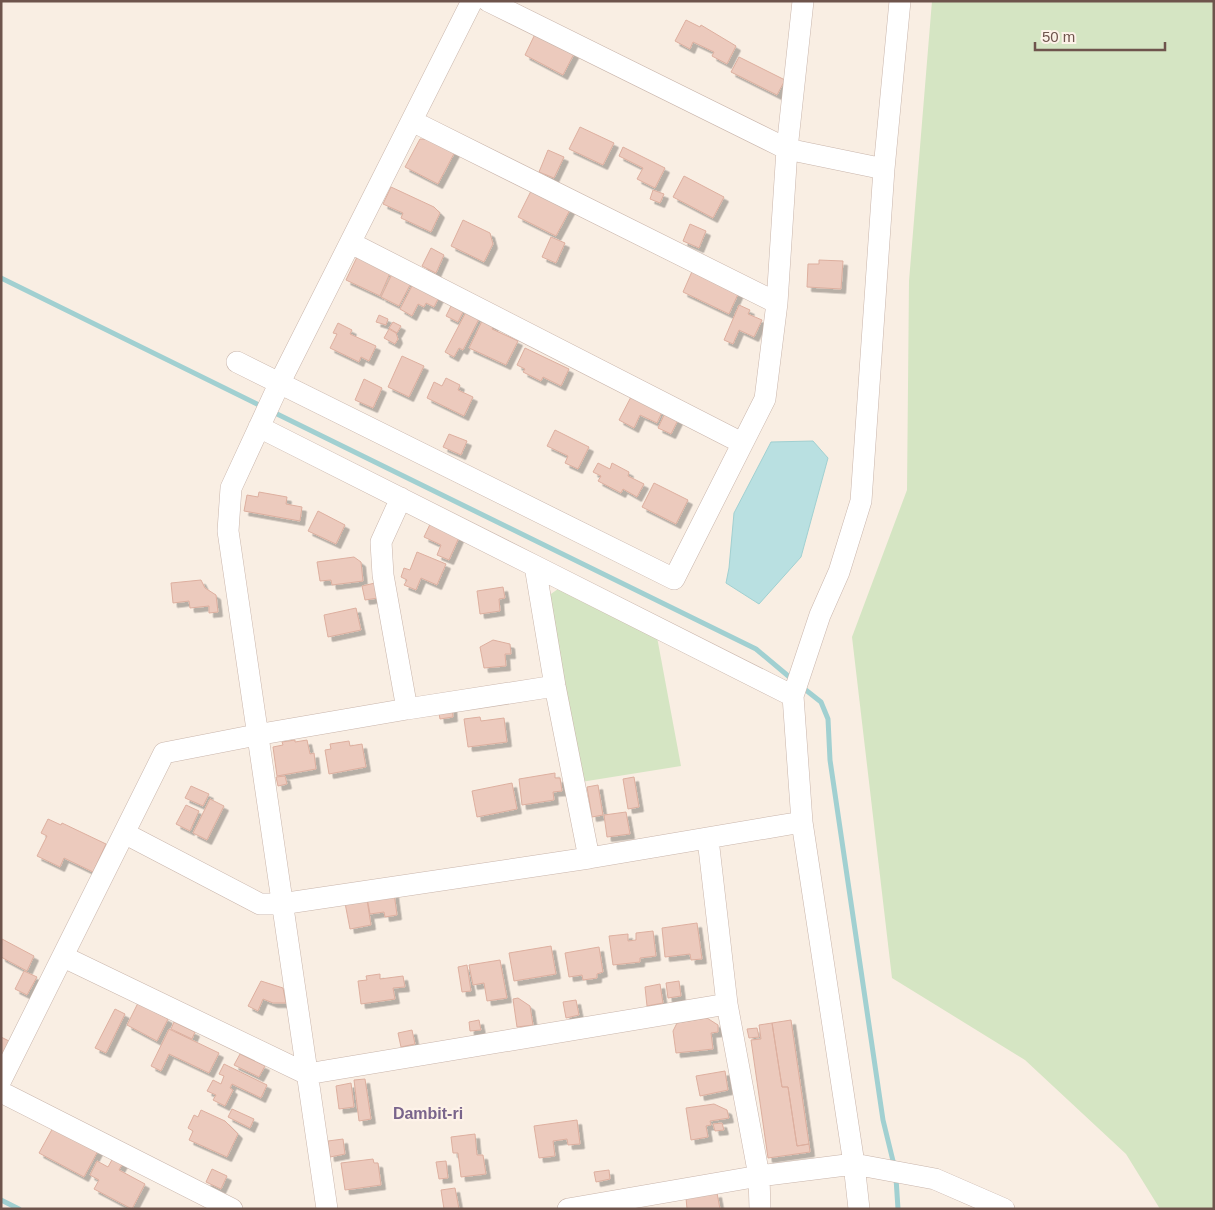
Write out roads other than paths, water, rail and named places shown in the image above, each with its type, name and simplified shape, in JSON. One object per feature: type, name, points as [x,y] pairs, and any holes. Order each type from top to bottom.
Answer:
[{"type":"street","points":[[327,1209],[256,735],[228,530],[231,488],[280,382],[472,1]]},
{"type":"street","points":[[488,1],[788,149],[884,169]]},
{"type":"street","points":[[859,1209],[862,1165],[802,822],[794,696],[820,615],[839,572],[861,501],[884,169],[900,1]]},
{"type":"street","points":[[237,362],[674,578],[766,399],[777,303],[800,2]]},
{"type":"street","points":[[412,120],[777,303]]},
{"type":"street","points":[[351,243],[742,443]]},
{"type":"street","points":[[259,427],[794,696]]},
{"type":"street","points":[[401,498],[381,542],[383,575],[407,709]]},
{"type":"street","points":[[536,566],[555,686],[589,858]]},
{"type":"street","points":[[1,1080],[126,834],[164,753],[407,709],[555,686]]},
{"type":"street","points":[[126,834],[260,904],[281,904],[589,858],[802,822]]},
{"type":"street","points":[[708,839],[727,1004],[759,1176],[760,1209]]},
{"type":"street","points":[[64,957],[307,1074],[727,1004]]},
{"type":"street","points":[[1,1092],[232,1209]]},
{"type":"street","points":[[568,1209],[607,1205],[759,1176],[862,1165],[935,1179],[1004,1209]]},
{"type":"water","points":[[813,441],[828,458],[801,557],[759,604],[726,583],[734,513],[771,442]]},
{"type":"waterway","points":[[1,278],[263,407]]},
{"type":"waterway","points":[[273,412],[756,649],[793,680]]},
{"type":"waterway","points":[[802,687],[821,702],[828,719],[830,760],[883,1120],[894,1165]]},
{"type":"waterway","points":[[896,1178],[898,1209]]},
{"type":"waterway","points":[[1,1200],[19,1209]]},
{"type":"district","name":"Dambit-ri","points":[[428,1113]]}]
